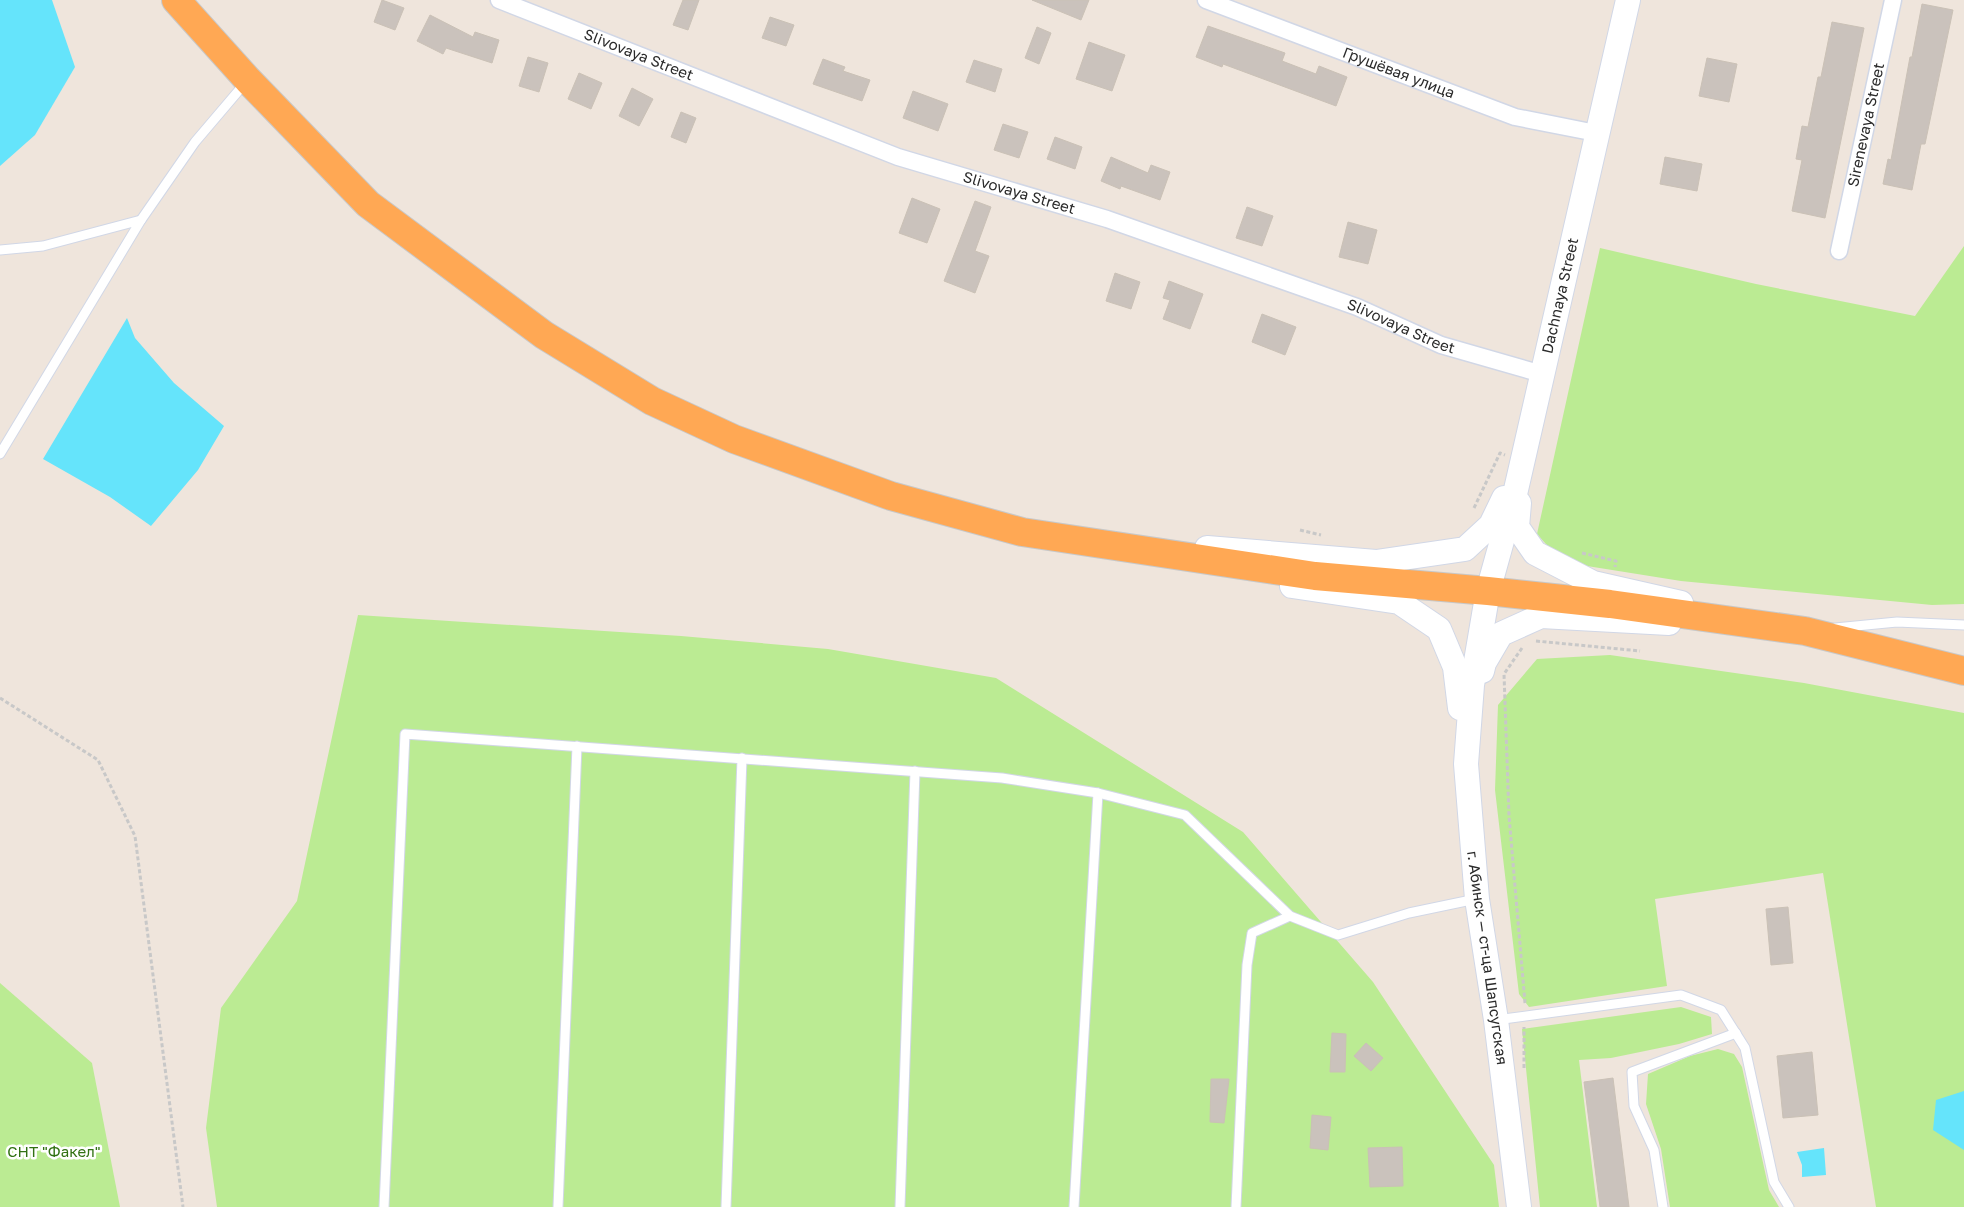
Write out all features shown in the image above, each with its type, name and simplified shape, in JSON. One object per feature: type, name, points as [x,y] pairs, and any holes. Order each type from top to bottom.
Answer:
[{"type":"highway","points":[[176,0],[248,80],[368,204],[544,335],[652,401],[734,440],[891,496],[1022,532],[1315,576],[1610,604],[1805,631],[1964,670]]},
{"type":"main road","name":"Dachnaya Street","points":[[1488,591],[1522,461],[1628,0]]},
{"type":"main road","points":[[1022,532],[1376,562],[1464,549],[1491,525],[1522,461]]},
{"type":"main road","points":[[1522,461],[1517,527],[1535,552],[1593,582],[1805,631]]},
{"type":"main road","points":[[1022,532],[1238,578],[1399,602],[1439,629],[1455,666],[1466,764]]},
{"type":"main road","name":"г. Абинск — ст-ца Шапсугская","points":[[1488,591],[1472,685],[1466,764],[1477,899],[1496,1020],[1519,1207]]},
{"type":"main road","points":[[1466,764],[1484,663],[1501,634],[1541,616],[1805,631]]},
{"type":"street","name":"Slivovaya Street","points":[[500,0],[898,157],[1107,219],[1357,308],[1440,345],[1542,374]]},
{"type":"street","name":"Грушёвая улица","points":[[1206,0],[1515,117],[1596,133]]},
{"type":"street","name":"Sirenevaya Street","points":[[1839,251],[1893,0]]},
{"type":"lane","points":[[0,454],[140,220],[195,142],[248,80]]},
{"type":"lane","points":[[0,250],[43,246],[140,220]]},
{"type":"lane","points":[[1805,631],[1897,622],[1964,625]]},
{"type":"lane","points":[[384,1207],[405,734],[1002,778],[1098,793],[1186,814],[1290,916],[1338,936],[1409,913],[1477,899]]},
{"type":"lane","points":[[558,1207],[576,746]]},
{"type":"lane","points":[[726,1207],[742,758]]},
{"type":"lane","points":[[900,1207],[915,772]]},
{"type":"lane","points":[[1074,1207],[1098,793]]},
{"type":"lane","points":[[1236,1207],[1247,965],[1252,933],[1290,916]]},
{"type":"lane","points":[[1496,1020],[1681,995],[1721,1010],[1745,1048],[1774,1182],[1790,1207]]},
{"type":"lane","points":[[1664,1207],[1654,1150],[1634,1106],[1632,1072],[1736,1033]]},
{"type":"path","points":[[1534,641],[1640,651]]},
{"type":"path","points":[[1524,1072],[1525,993],[1509,816],[1504,674],[1521,649],[1528,645]]},
{"type":"path","points":[[0,698],[98,760],[135,836],[183,1207]]},
{"type":"green space","points":[[1964,246],[1964,604],[1932,605],[1681,581],[1562,562],[1537,534],[1600,248],[1756,284],[1915,316]]},
{"type":"green space","points":[[358,615],[681,636],[828,649],[996,678],[1243,832],[1373,982],[1494,1165],[1499,1207],[217,1207],[206,1128],[221,1008],[297,901]]},
{"type":"green space","points":[[1610,655],[1804,683],[1964,713],[1964,1207],[1876,1207],[1823,873],[1655,899],[1667,986],[1529,1007],[1519,994],[1495,790],[1498,705],[1537,659]]},
{"type":"green space","name":"СНТ \"Факел\"","points":[[0,983],[92,1063],[120,1207],[0,1207]]},
{"type":"green space","points":[[1681,1007],[1711,1017],[1712,1034],[1679,1044],[1611,1058],[1579,1060],[1597,1207],[1540,1207],[1522,1029]]},
{"type":"green space","points":[[1718,1049],[1734,1054],[1742,1067],[1769,1190],[1779,1207],[1670,1207],[1661,1149],[1646,1104],[1648,1074],[1690,1056]]},
{"type":"water","points":[[0,0],[52,0],[75,67],[35,135],[0,166]]},
{"type":"water","points":[[127,318],[135,338],[174,383],[224,426],[198,470],[151,526],[110,497],[43,459]]},
{"type":"water","points":[[1964,1091],[1964,1150],[1933,1130],[1936,1100]]},
{"type":"water","points":[[1824,1148],[1826,1175],[1802,1177],[1802,1165],[1797,1152]]},
{"type":"building","points":[[382,0],[404,8],[395,30],[374,22]]},
{"type":"building","points":[[683,0],[699,0],[688,30],[673,25]]},
{"type":"building","points":[[1032,0],[1089,0],[1081,20]]},
{"type":"building","points":[[1922,4],[1953,10],[1925,144],[1921,144],[1912,190],[1883,184],[1888,159],[1891,160]]},
{"type":"building","points":[[430,15],[473,37],[475,32],[499,40],[492,63],[446,48],[443,54],[417,41]]},
{"type":"building","points":[[770,17],[794,25],[786,46],[762,38]]},
{"type":"building","points":[[1832,22],[1864,28],[1825,218],[1792,211],[1802,160],[1796,159],[1802,126],[1808,127],[1818,77],[1821,77]]},
{"type":"building","points":[[1208,26],[1285,53],[1282,61],[1316,74],[1319,66],[1347,77],[1336,106],[1223,64],[1222,67],[1196,57]]},
{"type":"building","points":[[1037,27],[1051,33],[1039,64],[1025,58]]},
{"type":"building","points":[[1089,42],[1125,55],[1112,91],[1076,79]]},
{"type":"building","points":[[528,57],[548,63],[539,92],[519,86]]},
{"type":"building","points":[[1707,58],[1737,64],[1729,102],[1699,96]]},
{"type":"building","points":[[823,59],[845,67],[843,71],[870,80],[862,101],[813,84]]},
{"type":"building","points":[[974,60],[1002,69],[995,92],[966,82]]},
{"type":"building","points":[[579,73],[602,83],[591,109],[568,99]]},
{"type":"building","points":[[632,88],[653,99],[639,126],[619,116]]},
{"type":"building","points":[[913,91],[948,104],[938,131],[903,118]]},
{"type":"building","points":[[681,112],[696,118],[686,143],[671,137]]},
{"type":"building","points":[[1003,124],[1028,132],[1019,158],[994,150]]},
{"type":"building","points":[[1055,137],[1082,147],[1075,169],[1047,159]]},
{"type":"building","points":[[1111,157],[1148,173],[1151,165],[1170,172],[1160,200],[1121,186],[1120,189],[1101,181]]},
{"type":"building","points":[[1665,157],[1702,164],[1697,191],[1660,184]]},
{"type":"building","points":[[912,198],[940,209],[927,243],[899,233]]},
{"type":"building","points":[[975,201],[991,207],[975,251],[989,256],[975,293],[944,281]]},
{"type":"building","points":[[1247,207],[1273,216],[1262,246],[1236,238]]},
{"type":"building","points":[[1348,222],[1377,230],[1368,264],[1339,257]]},
{"type":"building","points":[[1115,273],[1140,282],[1131,309],[1106,301]]},
{"type":"building","points":[[1169,281],[1203,294],[1190,329],[1163,319],[1170,300],[1163,298]]},
{"type":"building","points":[[1262,314],[1296,327],[1285,355],[1252,342]]},
{"type":"building","points":[[1788,907],[1793,963],[1771,965],[1766,909]]},
{"type":"building","points":[[1332,1033],[1346,1034],[1345,1072],[1330,1072]]},
{"type":"building","points":[[1366,1043],[1383,1058],[1371,1071],[1354,1056]]},
{"type":"building","points":[[1812,1052],[1818,1115],[1783,1118],[1777,1056]]},
{"type":"building","points":[[1613,1078],[1629,1207],[1600,1207],[1584,1082]]},
{"type":"building","points":[[1211,1079],[1229,1079],[1224,1123],[1210,1122]]},
{"type":"building","points":[[1312,1115],[1331,1117],[1328,1150],[1310,1148]]},
{"type":"building","points":[[1402,1147],[1403,1186],[1370,1187],[1368,1148]]}]
